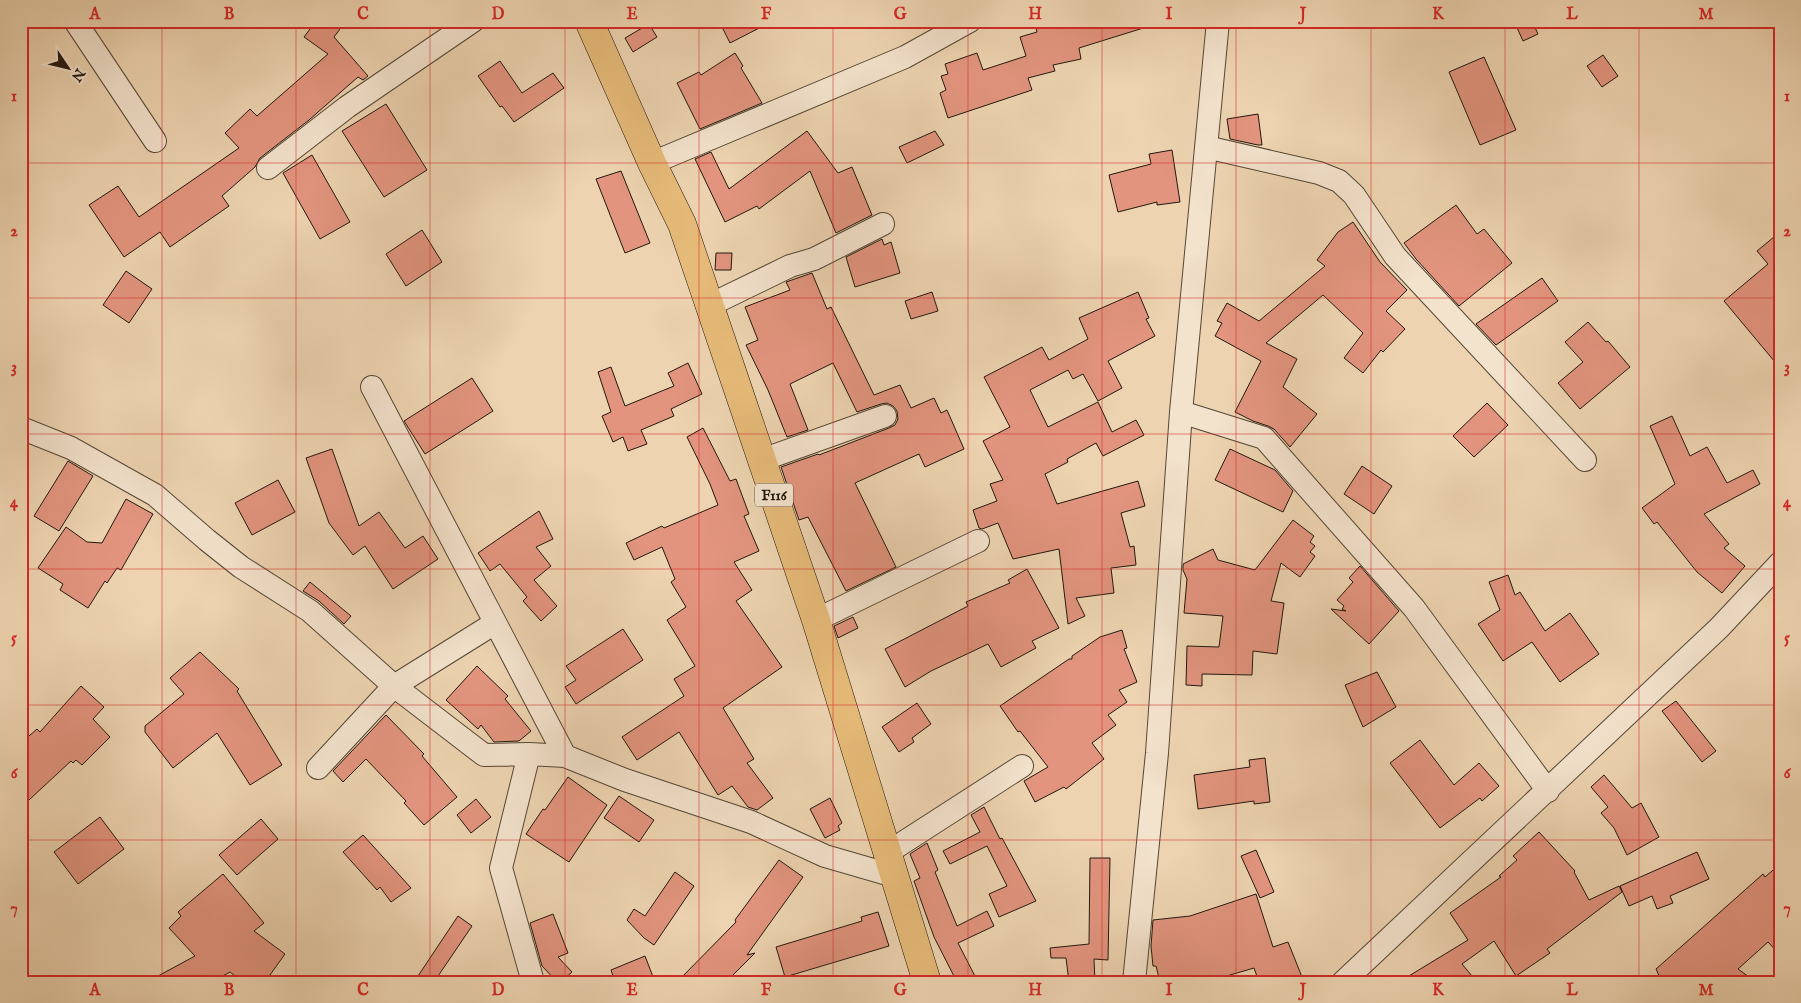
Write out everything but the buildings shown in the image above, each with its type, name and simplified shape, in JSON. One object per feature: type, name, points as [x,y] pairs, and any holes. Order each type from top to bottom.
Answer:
[{"type":"main road","name":"F116","points":[[589,21],[652,163],[682,224],[816,620],[927,982]]},
{"type":"street","points":[[74,21],[155,141]]},
{"type":"street","points":[[268,168],[347,107],[473,21]]},
{"type":"street","points":[[652,163],[905,57],[970,21]]},
{"type":"street","points":[[1134,982],[1157,753],[1180,412],[1218,21]]},
{"type":"street","points":[[1206,147],[1319,173],[1339,182],[1354,195],[1395,256],[1585,460]]},
{"type":"street","points":[[710,305],[790,266],[814,259],[883,224]]},
{"type":"street","points":[[372,387],[565,756]]},
{"type":"street","points":[[1180,412],[1264,438],[1414,608],[1548,791]]},
{"type":"street","points":[[762,460],[886,416]]},
{"type":"street","points":[[21,428],[71,448],[155,495],[241,567],[310,610],[394,686],[484,755],[529,754],[565,756],[625,780],[752,822],[825,856],[891,864],[1022,766]]},
{"type":"street","points":[[816,620],[978,541]]},
{"type":"street","points":[[1343,982],[1719,628],[1780,563]]},
{"type":"street","points":[[318,768],[394,686],[495,623]]},
{"type":"street","points":[[529,754],[501,868],[534,982]]}]
